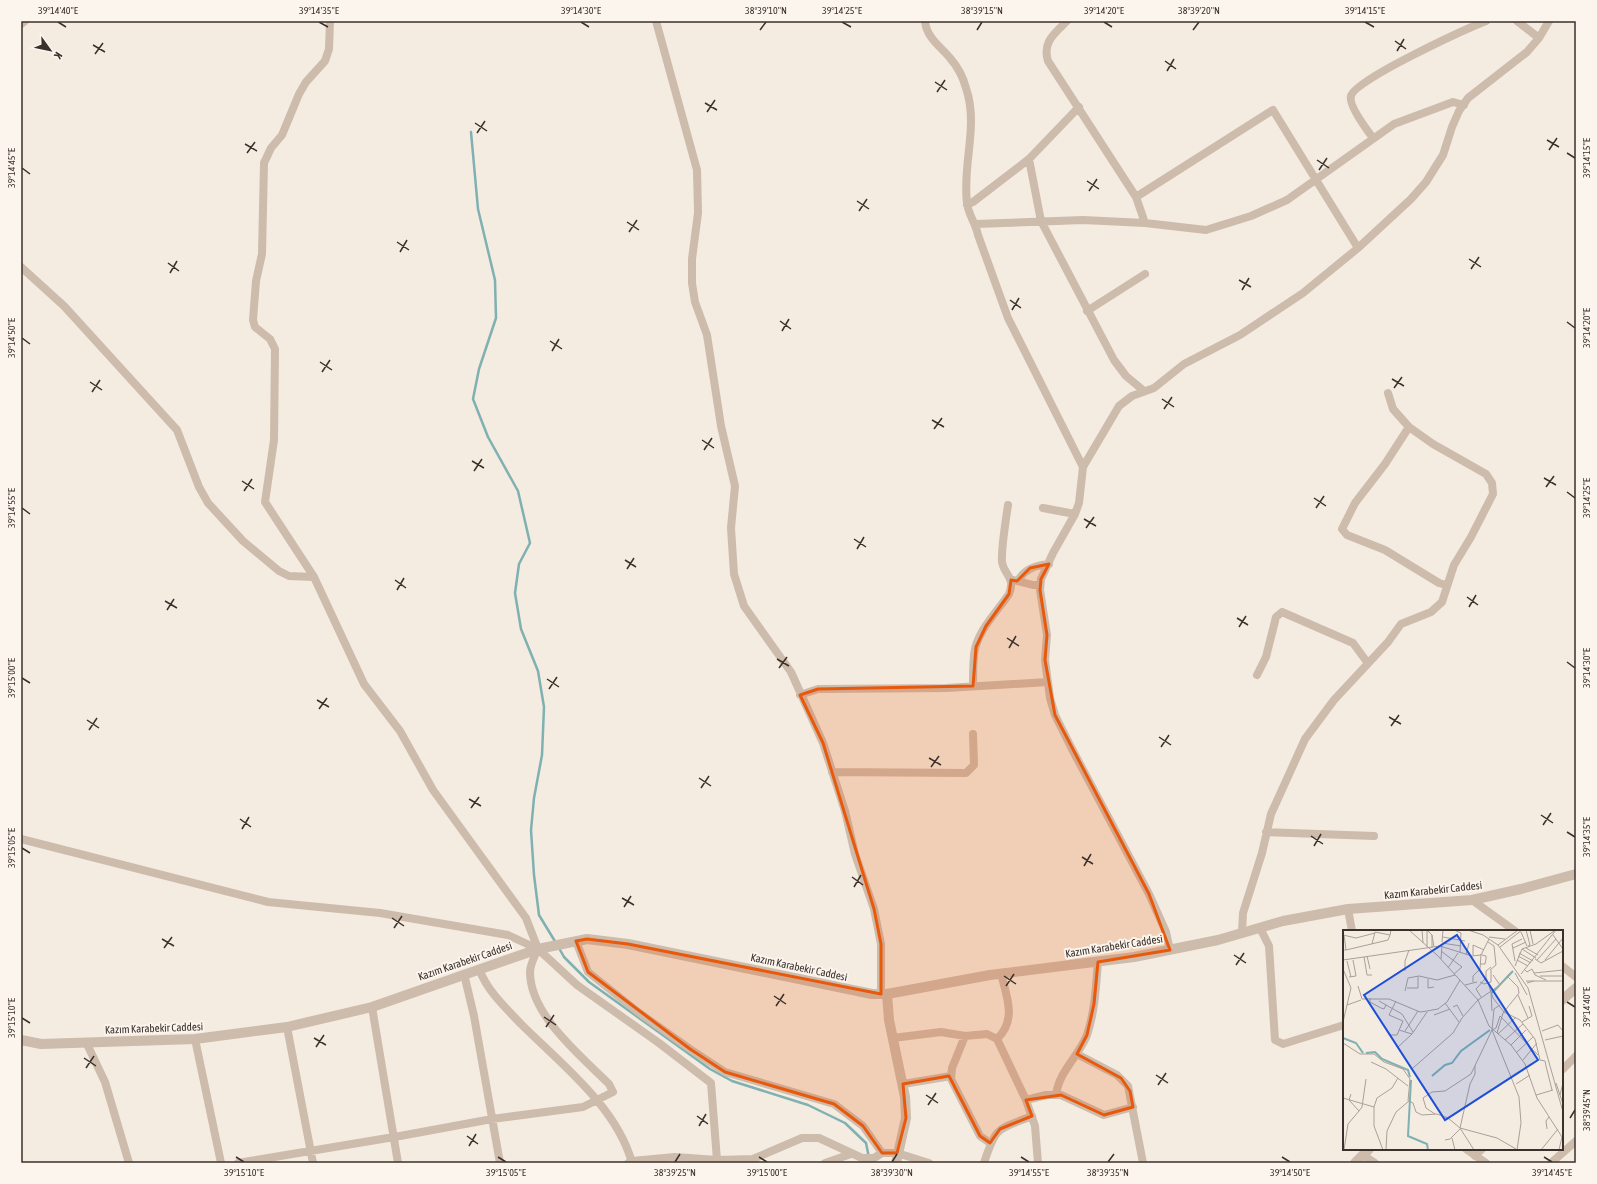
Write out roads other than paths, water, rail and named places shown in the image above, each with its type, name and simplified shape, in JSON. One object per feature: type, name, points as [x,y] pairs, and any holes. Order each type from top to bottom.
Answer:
[{"type":"street","points":[[21,24],[25,21]]},
{"type":"street","points":[[238,1163],[492,1119],[583,1107],[613,1092],[609,1084],[553,1026],[535,995],[530,972],[538,949],[526,918],[434,790],[400,731],[364,684],[314,577],[265,502],[274,440],[276,349],[270,339],[255,327],[253,320],[253,301],[262,254],[264,164],[271,148],[282,135],[299,94],[306,82],[325,61],[329,49],[330,21]]},
{"type":"street","points":[[656,21],[697,170],[698,213],[692,259],[692,283],[695,302],[707,334],[715,395],[735,486],[731,528],[734,574],[744,606],[784,662],[800,695],[811,712],[823,743],[845,811],[855,854],[878,923],[884,994],[904,1084],[906,1118],[897,1158]]},
{"type":"street","points":[[925,21],[926,29],[931,38],[958,69],[969,97],[972,127],[966,172],[967,205],[976,224],[978,235],[1008,318],[1083,467]]},
{"type":"street","points":[[1067,21],[1050,37],[1046,53],[1048,61],[1136,197],[1145,223]]},
{"type":"street","points":[[1373,138],[1351,103],[1351,95],[1354,89],[1438,42],[1486,21]]},
{"type":"street","points":[[1517,21],[1539,38]]},
{"type":"street","points":[[1170,950],[1166,932],[1149,894],[1072,749],[1055,715],[1050,698],[1045,660],[1047,635],[1040,585],[1041,579],[1053,553],[1075,514],[1083,467],[1119,406],[1132,396],[1154,388],[1184,364],[1240,335],[1270,316],[1316,283],[1358,248],[1411,199],[1426,182],[1443,155],[1452,127],[1468,98],[1519,59],[1539,38],[1549,21]]},
{"type":"street","points":[[976,224],[1083,220],[1145,223],[1206,230],[1251,216],[1281,203],[1317,180],[1394,124],[1453,102],[1464,105]]},
{"type":"street","points":[[967,205],[1029,159],[1079,107]]},
{"type":"street","points":[[1136,197],[1272,110],[1317,180],[1334,212],[1358,248]]},
{"type":"street","points":[[1029,159],[1041,221],[1087,311],[1120,368],[1144,391]]},
{"type":"street","points":[[21,267],[64,306],[177,430],[199,487],[208,503],[233,530],[268,564],[279,572],[289,576],[314,577]]},
{"type":"street","points":[[1087,311],[1145,274]]},
{"type":"street","points":[[1242,933],[1243,913],[1262,854],[1271,814],[1305,739],[1334,700],[1367,662],[1388,642],[1401,624],[1431,612],[1439,605],[1445,595],[1446,585],[1454,565],[1493,494],[1491,479],[1486,474],[1433,444],[1409,427],[1393,408],[1388,393]]},
{"type":"street","points":[[1409,427],[1385,464],[1355,503],[1342,529],[1347,535],[1384,550],[1439,583],[1446,585]]},
{"type":"street","points":[[1008,506],[1002,562],[1014,580],[1033,586],[1040,585]]},
{"type":"street","points":[[1043,508],[1075,514]]},
{"type":"street","points":[[973,686],[974,654],[976,647],[986,626],[1009,594],[1014,580],[1030,568],[1049,564]]},
{"type":"street","points":[[1258,675],[1266,657],[1276,617],[1282,612],[1353,643],[1367,662]]},
{"type":"street","points":[[800,695],[818,689],[973,686],[1048,682]]},
{"type":"street","points":[[832,772],[966,773],[974,766],[973,734]]},
{"type":"street","points":[[1266,832],[1374,836]]},
{"type":"street","points":[[21,839],[268,902],[380,914],[508,935],[538,949],[577,985],[659,1043],[711,1083],[717,1160]]},
{"type":"street","name":"Kazım Karabekir Caddesi","points":[[21,1040],[41,1044],[195,1039],[287,1027],[372,1007],[538,949],[561,943],[587,939],[628,944],[864,992],[884,994],[1001,974],[1098,962],[1170,950],[1218,940],[1283,921],[1348,909],[1472,900],[1521,890],[1576,874]]},
{"type":"street","points":[[1472,900],[1514,930]]},
{"type":"street","points":[[1348,909],[1352,930]]},
{"type":"street","points":[[1260,928],[1269,946],[1275,1040],[1278,1043],[1283,1044],[1343,1025]]},
{"type":"street","points":[[576,941],[588,972],[638,1012],[725,1072],[834,1104],[863,1126],[882,1153],[897,1158],[929,1163]]},
{"type":"street","points":[[1056,1094],[1057,1084],[1068,1064],[1077,1054],[1087,1034],[1094,1004],[1098,962]]},
{"type":"street","points":[[1563,967],[1576,977]]},
{"type":"street","points":[[479,969],[485,985],[502,1004],[598,1099],[624,1143],[630,1162],[675,1157],[717,1160],[753,1159],[802,1138],[819,1138],[862,1158],[874,1158],[882,1153]]},
{"type":"street","points":[[464,974],[474,1016],[500,1163]]},
{"type":"street","points":[[997,1039],[1006,1029],[1009,1016],[1009,1006],[1001,974]]},
{"type":"street","points":[[1563,999],[1576,988]]},
{"type":"street","points":[[372,1007],[398,1163]]},
{"type":"street","points":[[287,1027],[313,1163]]},
{"type":"street","points":[[893,1038],[941,1032],[965,1036],[987,1034],[997,1039],[1032,1116],[1035,1126],[1038,1163]]},
{"type":"street","points":[[965,1036],[952,1068],[951,1076],[980,1136],[990,1143]]},
{"type":"street","points":[[195,1039],[221,1163]]},
{"type":"street","points":[[86,1042],[105,1082],[129,1163]]},
{"type":"street","points":[[1077,1054],[1121,1078],[1130,1091],[1143,1163]]},
{"type":"street","points":[[1563,1069],[1575,1059]]},
{"type":"street","points":[[904,1084],[951,1076]]},
{"type":"street","points":[[1026,1100],[1056,1094],[1071,1099],[1104,1115],[1133,1107]]},
{"type":"street","points":[[984,1163],[994,1134],[1000,1129],[1032,1116]]},
{"type":"street","points":[[1551,1163],[1576,1141]]},
{"type":"street","points":[[1467,1150],[1486,1163]]},
{"type":"street","points":[[1475,1156],[1481,1150]]},
{"type":"street","points":[[1355,1163],[1366,1152],[1375,1163]]},
{"type":"street","points":[[825,1163],[851,1154]]},
{"type":"waterway","points":[[471,132],[478,209],[495,280],[496,318],[479,369],[473,399],[488,437],[518,491],[530,543],[519,564],[515,593],[521,629],[538,671],[544,707],[542,755],[534,798],[531,830],[534,875],[539,915],[556,943]]},
{"type":"waterway","points":[[559,948],[564,957],[589,982],[710,1069],[732,1081],[808,1105],[845,1123],[866,1143],[870,1163]]}]
